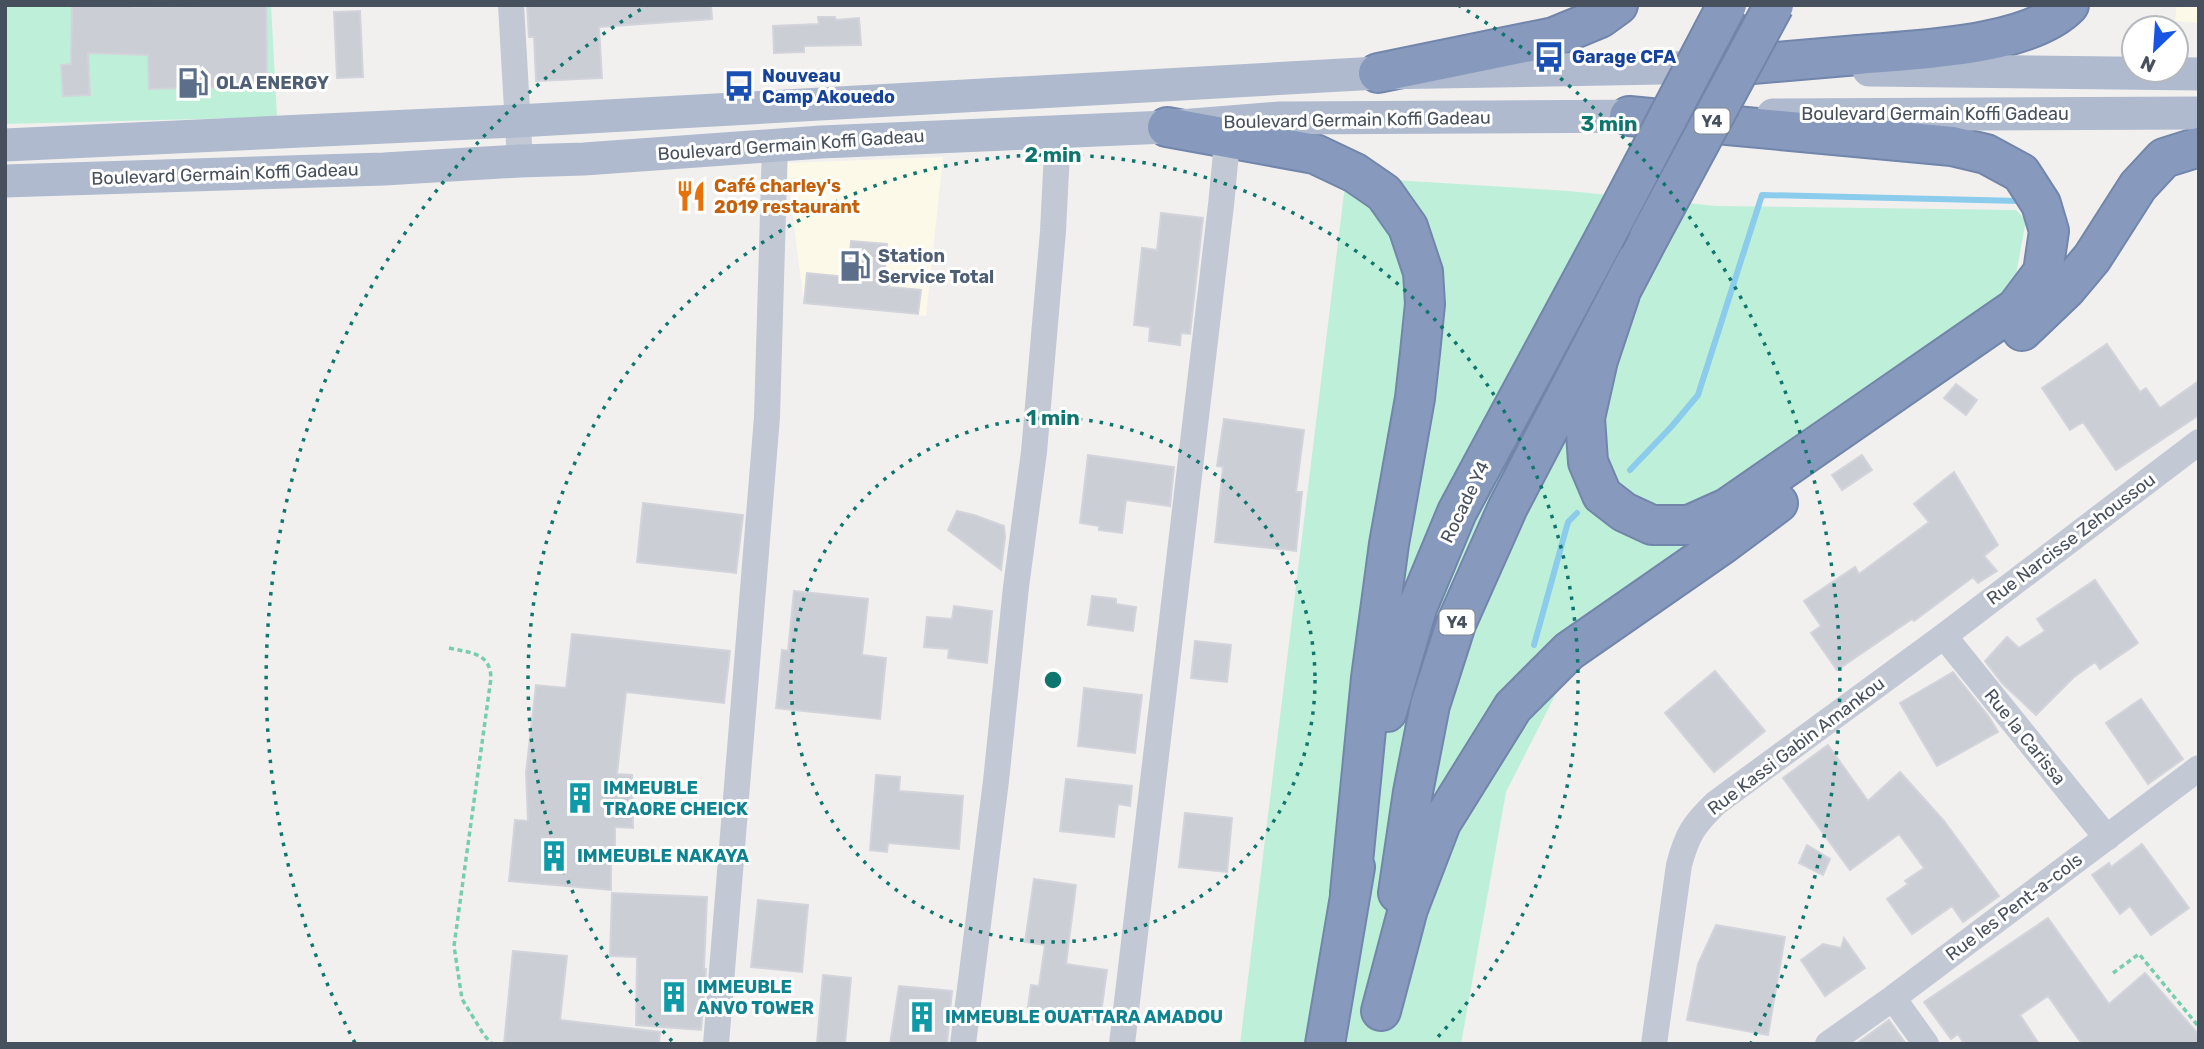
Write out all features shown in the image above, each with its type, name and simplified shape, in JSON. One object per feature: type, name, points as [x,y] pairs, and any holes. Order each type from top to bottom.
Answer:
[{"type":"highway","points":[[1378,73],[1555,37],[1600,18],[1618,5]]},
{"type":"highway","name":"Rocade Y4","points":[[1325,1044],[1350,893],[1391,694],[1417,608],[1457,513],[1727,5]]},
{"type":"highway","name":"Y4","points":[[1379,1027],[1413,792],[1430,705],[1456,624],[1508,507],[1774,5]]},
{"type":"highway","points":[[1718,67],[1975,43],[2036,27],[2059,16],[2069,5]]},
{"type":"highway","points":[[1620,294],[1598,360],[1585,418],[1588,462],[1602,495],[1624,512],[1652,525],[1689,524],[1727,508],[2016,307],[2043,272],[2049,231],[2041,204],[2021,173],[1986,154],[1952,146],[1629,116]]},
{"type":"highway","points":[[1167,127],[1228,130],[1315,154],[1355,173],[1384,193],[1408,227],[1423,272],[1425,304],[1420,353],[1371,678],[1350,893]]},
{"type":"highway","points":[[1379,1027],[1408,909],[1441,823],[1513,707],[1569,651],[2021,332],[2066,289],[2092,258],[2138,186],[2164,158],[2199,147]]},
{"type":"main road","name":"Boulevard Germain Koffi Gadeau","points":[[5,145],[517,121],[1378,73],[1718,67]]},
{"type":"main road","points":[[1718,67],[2199,74]]},
{"type":"main road","name":"Boulevard Germain Koffi Gadeau","points":[[1228,130],[1280,118],[2199,113]]},
{"type":"main road","name":"Boulevard Germain Koffi Gadeau","points":[[5,181],[384,169],[913,137],[1167,127]]},
{"type":"street","points":[[511,5],[520,161]]},
{"type":"street","points":[[1122,1044],[1228,130]]},
{"type":"street","points":[[962,1044],[1034,452],[1053,231],[1058,132]]},
{"type":"street","points":[[716,1044],[768,417],[775,145]]},
{"type":"street","name":"Rue Narcisse Zehoussou","points":[[1944,636],[2199,442]]},
{"type":"street","name":"Rue la Carissa","points":[[1944,636],[2106,838]]},
{"type":"street","name":"Rue Kassi Gabin Amankou","points":[[1654,1044],[1679,865],[1685,842],[1696,822],[1716,803],[1944,636]]},
{"type":"street","name":"Rue les Pent-a-cols","points":[[1828,1044],[2199,768]]},
{"type":"street","points":[[1893,998],[1926,1044]]},
{"type":"path","points":[[449,648],[481,657],[491,668],[454,946],[462,999],[492,1044]]},
{"type":"path","points":[[2113,973],[2138,954],[2199,1027]]},
{"type":"shaded area","points":[[2177,5],[2199,5],[2199,23],[2190,22],[2190,14],[2176,14]]},
{"type":"shaded area","points":[[943,157],[926,316],[804,303],[786,163]]},
{"type":"green space","points":[[5,5],[271,5],[277,117],[5,124]]},
{"type":"green space","points":[[1346,177],[1569,191],[1716,206],[2016,210],[2026,220],[2006,330],[1597,613],[1506,792],[1461,1044],[1240,1044]]},
{"type":"building","points":[[72,5],[266,5],[267,86],[149,89],[148,55],[88,53],[90,95],[63,96],[61,65],[71,64]]},
{"type":"building","points":[[527,5],[711,5],[712,19],[599,27],[602,78],[536,81],[534,37],[529,37]]},
{"type":"building","points":[[360,11],[363,77],[337,78],[334,12]]},
{"type":"building","points":[[818,17],[835,17],[836,20],[859,18],[861,45],[804,46],[804,52],[774,53],[773,26],[819,24]]},
{"type":"building","points":[[1161,213],[1203,218],[1190,334],[1181,333],[1180,345],[1149,341],[1150,327],[1134,325],[1142,248],[1157,250]]},
{"type":"building","points":[[851,241],[887,244],[884,281],[890,281],[889,287],[921,290],[918,314],[804,303],[807,273],[848,277]]},
{"type":"building","points":[[2107,344],[2140,392],[2146,388],[2160,408],[2199,381],[2199,415],[2116,470],[2083,422],[2070,430],[2042,388]]},
{"type":"building","points":[[1956,384],[1977,400],[1966,415],[1944,398]]},
{"type":"building","points":[[1224,419],[1304,430],[1296,492],[1302,492],[1296,551],[1215,542],[1223,467],[1217,466]]},
{"type":"building","points":[[1088,455],[1174,467],[1170,506],[1126,500],[1122,533],[1099,530],[1099,526],[1080,523]]},
{"type":"building","points":[[1862,455],[1872,470],[1842,490],[1832,475]]},
{"type":"building","points":[[1954,472],[1998,545],[1984,556],[1997,571],[1978,583],[1973,577],[1914,621],[1912,619],[1837,670],[1811,633],[1821,626],[1804,601],[1855,567],[1859,574],[1929,522],[1914,504]]},
{"type":"building","points":[[643,503],[743,515],[736,573],[637,562]]},
{"type":"building","points":[[957,511],[1004,526],[1001,570],[948,530]]},
{"type":"building","points":[[2095,580],[2138,643],[2100,669],[2095,662],[2074,677],[2036,715],[2002,683],[1985,661],[2007,637],[2019,648],[2045,631],[2037,619]]},
{"type":"building","points":[[794,591],[868,599],[862,655],[886,658],[880,719],[776,708],[782,650],[788,651]]},
{"type":"building","points":[[1092,596],[1116,599],[1116,604],[1136,607],[1133,631],[1088,625]]},
{"type":"building","points":[[954,606],[992,611],[987,663],[948,658],[949,649],[924,647],[927,617],[952,619]]},
{"type":"building","points":[[572,634],[730,651],[724,703],[626,692],[617,774],[632,775],[633,828],[615,827],[615,848],[611,848],[611,890],[509,881],[515,820],[528,821],[526,773],[536,685],[566,688]]},
{"type":"building","points":[[1195,641],[1231,645],[1227,682],[1191,678]]},
{"type":"building","points":[[1715,671],[1765,731],[1714,772],[1665,713]]},
{"type":"building","points":[[1953,672],[1998,732],[1937,766],[1900,703]]},
{"type":"building","points":[[1084,688],[1142,695],[1135,753],[1078,746]]},
{"type":"building","points":[[2141,699],[2183,759],[2148,784],[2106,723]]},
{"type":"building","points":[[1828,745],[1868,801],[1900,772],[1944,821],[1999,896],[1963,922],[1952,906],[1912,934],[1887,899],[1908,884],[1905,881],[1924,868],[1899,834],[1850,870],[1783,778]]},
{"type":"building","points":[[876,775],[900,777],[899,791],[963,796],[959,849],[888,843],[887,852],[870,850]]},
{"type":"building","points":[[1066,779],[1132,786],[1130,806],[1118,804],[1114,837],[1060,831]]},
{"type":"building","points":[[1185,813],[1232,818],[1227,872],[1179,867]]},
{"type":"building","points":[[2142,844],[2189,908],[2151,935],[2130,906],[2120,914],[2092,875],[2109,863],[2111,867]]},
{"type":"building","points":[[1807,845],[1830,859],[1823,875],[1799,863]]},
{"type":"building","points":[[1034,879],[1076,885],[1066,964],[1107,970],[1100,1021],[1062,1016],[1062,1012],[1028,1007],[1031,985],[1039,986],[1045,945],[1025,942]]},
{"type":"building","points":[[612,893],[707,897],[706,969],[701,1030],[636,1025],[637,957],[610,956]]},
{"type":"building","points":[[758,900],[808,905],[802,972],[751,967]]},
{"type":"building","points":[[2048,918],[2109,1004],[2145,973],[2199,1035],[2199,1044],[2082,1044],[2048,996],[2020,1015],[2039,1044],[1964,1044],[1958,1034],[1951,1039],[1924,1002]]},
{"type":"building","points":[[1716,925],[1785,937],[1768,1035],[1687,1020],[1698,964]]},
{"type":"building","points":[[1844,938],[1865,968],[1825,996],[1801,960],[1823,944],[1841,948]]},
{"type":"building","points":[[513,951],[567,956],[560,1020],[660,1032],[659,1044],[504,1044]]},
{"type":"building","points":[[823,975],[851,978],[845,1044],[817,1043]]},
{"type":"building","name":"IMMEUBLE OUATTARA AMADOU","points":[[899,986],[952,991],[947,1044],[890,1044]]},
{"type":"building","points":[[1889,1020],[1906,1044],[1856,1044]]},
{"type":"waterway","points":[[1630,470],[1698,395],[1762,195],[2021,201]]},
{"type":"waterway","points":[[1534,645],[1568,522],[1577,513]]},
{"type":"place","name":"Garage CFA","points":[[1549,57]]},
{"type":"place","name":"OLA ENERGY","points":[[193,83]]},
{"type":"place","name":"Nouveau Camp Akouedo","points":[[739,86]]},
{"type":"place","name":"Café charley's 2019 restaurant","points":[[691,196]]},
{"type":"place","name":"Station Service Total","points":[[855,266]]},
{"type":"place","name":"IMMEUBLE TRAORE CHEICK","points":[[580,798]]},
{"type":"place","name":"IMMEUBLE NAKAYA","points":[[554,856]]},
{"type":"place","name":"IMMEUBLE ANVO TOWER","points":[[674,997]]},
{"type":"place","name":"IMMEUBLE OUATTARA AMADOU","points":[[922,1017]]}]
